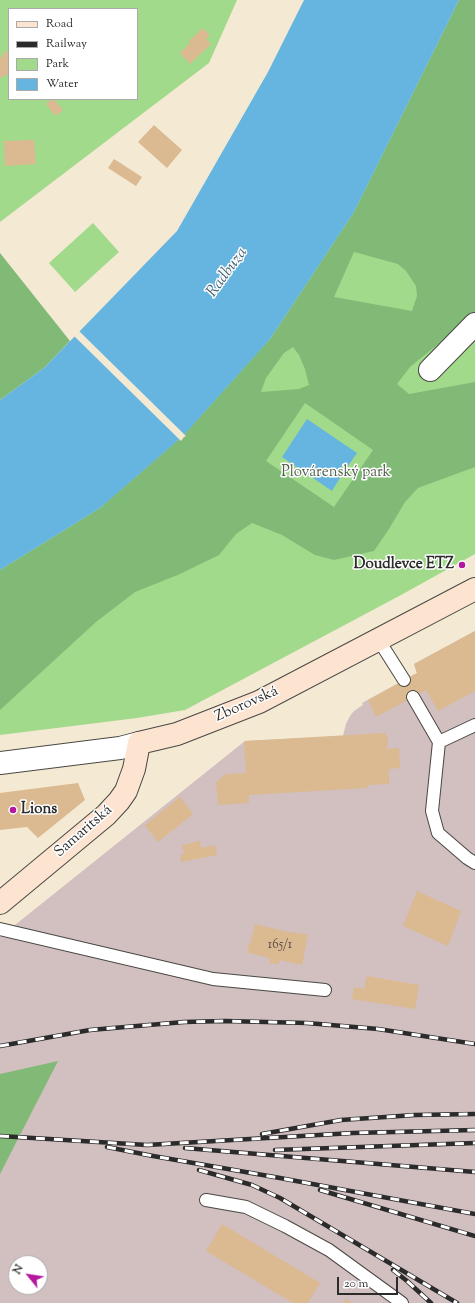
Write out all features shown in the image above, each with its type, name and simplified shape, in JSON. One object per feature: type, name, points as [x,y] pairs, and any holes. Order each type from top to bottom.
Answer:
[{"type":"main road","name":"Zborovská","points":[[139,743],[176,734],[259,702],[475,589]]},
{"type":"main road","name":"Samaritská","points":[[0,903],[106,815],[119,801],[126,791],[134,769],[139,743]]},
{"type":"street","points":[[430,370],[475,324]]},
{"type":"street","name":"Zborovská","points":[[0,763],[120,748],[139,743]]},
{"type":"lane","points":[[378,639],[404,680]]},
{"type":"lane","points":[[413,697],[439,742],[432,811],[438,833],[475,863]]},
{"type":"lane","points":[[439,742],[475,725]]},
{"type":"lane","points":[[0,929],[213,979],[325,990]]},
{"type":"lane","points":[[206,1200],[246,1207],[285,1226],[329,1250],[402,1303]]},
{"type":"shaded area","points":[[475,631],[475,1303],[0,1303],[0,937],[245,741],[343,736],[350,716],[354,711],[363,705],[362,703],[417,673],[414,664]]},
{"type":"green space","points":[[0,0],[237,0],[209,63],[0,222]]},
{"type":"green space","name":"Plovárenský park","points":[[459,0],[475,0],[475,554],[185,710],[137,718],[0,735],[0,570],[100,508],[270,339],[354,212]]},
{"type":"green space","name":"Plovárenský park","points":[[459,0],[475,0],[475,314],[410,367],[397,384],[409,394],[475,382],[475,467],[418,488],[405,502],[374,551],[334,560],[315,555],[282,535],[252,523],[236,534],[219,555],[180,574],[135,592],[96,622],[0,710],[0,570],[100,508],[183,436],[270,339],[354,212]],"holes":[[[354,252],[398,264],[406,271],[416,286],[417,296],[412,311],[334,297]],[[293,347],[299,355],[305,369],[309,385],[299,389],[261,392],[266,378],[284,353]],[[305,403],[373,450],[334,507],[266,461]]]},
{"type":"green space","points":[[93,223],[119,252],[75,292],[49,263]]},
{"type":"green space","points":[[0,253],[70,341],[44,368],[0,400]]},
{"type":"green space","points":[[58,1061],[0,1174],[0,1074]]},
{"type":"water","name":"Radbuza","points":[[304,0],[459,0],[354,212],[270,339],[183,436],[100,508],[0,570],[0,400],[44,368],[177,231],[268,72]]},
{"type":"water","points":[[307,419],[357,453],[348,466],[344,463],[341,467],[344,469],[342,472],[339,470],[336,475],[340,478],[332,491],[282,457]]},
{"type":"pier","points":[[78,330],[186,436],[181,441],[73,335]]},
{"type":"building","points":[[203,28],[210,35],[206,39],[211,44],[190,64],[180,53],[190,43],[189,41]]},
{"type":"building","points":[[8,51],[8,74],[0,78],[0,58],[3,56],[2,54]]},
{"type":"building","points":[[51,100],[55,100],[63,110],[55,116],[46,104]]},
{"type":"building","points":[[154,125],[182,150],[167,168],[138,142]]},
{"type":"building","points":[[34,140],[36,164],[5,166],[4,141]]},
{"type":"building","points":[[114,159],[142,177],[136,186],[108,168]]},
{"type":"building","points":[[475,631],[475,691],[438,711],[426,690],[376,717],[368,700],[417,673],[414,664]]},
{"type":"building","points":[[385,733],[388,738],[387,749],[399,748],[400,768],[389,769],[389,784],[368,785],[367,788],[249,795],[249,803],[218,805],[216,782],[226,774],[246,773],[245,741]]},
{"type":"building","points":[[78,783],[85,800],[38,838],[27,827],[0,830],[0,793]]},
{"type":"building","points":[[180,797],[193,814],[158,842],[145,825]]},
{"type":"building","points":[[200,841],[201,848],[215,845],[217,855],[181,862],[180,855],[184,854],[182,845]]},
{"type":"building","points":[[417,891],[461,911],[448,946],[403,926]]},
{"type":"building","points":[[255,924],[292,933],[308,935],[302,965],[280,960],[278,964],[269,963],[270,958],[248,953],[249,948],[247,947],[248,944],[250,945]]},
{"type":"building","points":[[367,976],[419,985],[415,1009],[352,999],[354,987],[364,989]]},
{"type":"building","points":[[222,1224],[320,1283],[308,1303],[293,1303],[206,1251]]},
{"type":"building","points":[[346,1299],[353,1303],[343,1303]]},
{"type":"railway","points":[[0,1046],[90,1030],[184,1022],[225,1021],[307,1023],[378,1029],[475,1044]]},
{"type":"railway","points":[[262,1134],[341,1120],[415,1115],[475,1114]]},
{"type":"railway","points":[[0,1136],[147,1145],[353,1133],[475,1130]]},
{"type":"railway","points":[[275,1150],[475,1143]]},
{"type":"railway","points":[[107,1147],[475,1214]]},
{"type":"railway","points":[[185,1148],[475,1172]]},
{"type":"railway","points":[[199,1170],[252,1185],[280,1198],[457,1303]]},
{"type":"railway","points":[[320,1190],[475,1236]]},
{"type":"railway","points":[[393,1270],[431,1303]]},
{"type":"place","name":"Doudlevce ETZ","points":[[462,565]]},
{"type":"place","name":"Lions","points":[[13,810]]}]
